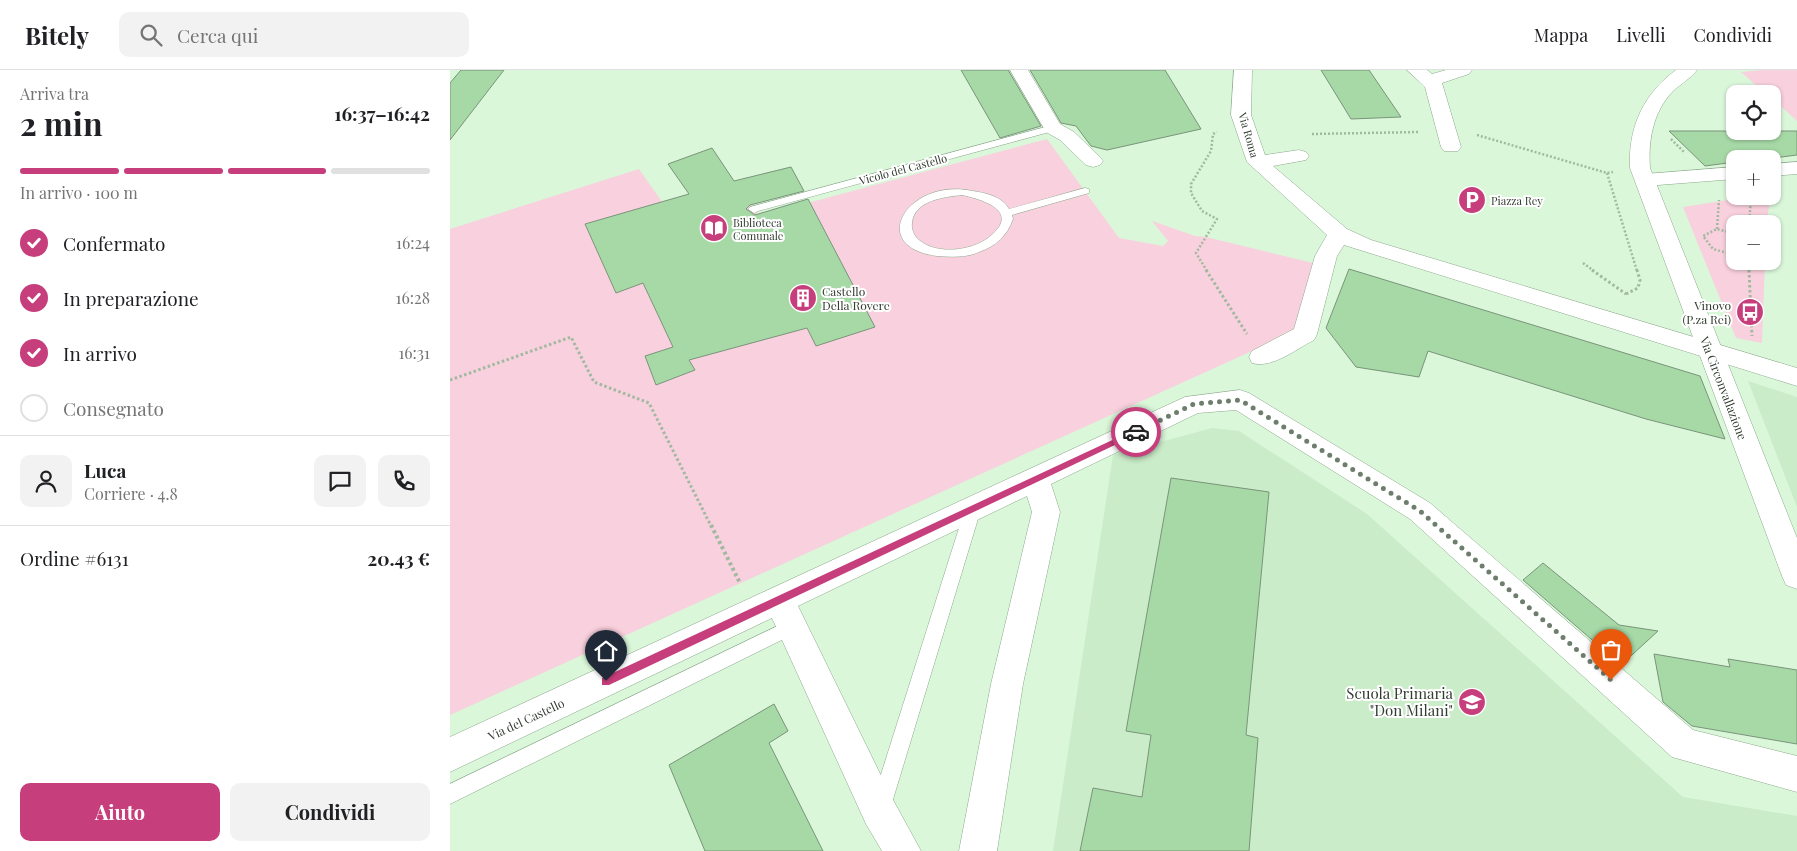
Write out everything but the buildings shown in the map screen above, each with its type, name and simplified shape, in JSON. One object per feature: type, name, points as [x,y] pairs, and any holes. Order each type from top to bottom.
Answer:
[{"type":"street","points":[[1019,70],[1053,128],[1067,136],[1093,161]]},
{"type":"street","name":"Via Roma","points":[[1243,70],[1241,115],[1251,162],[1339,234],[1363,245],[1797,377]]},
{"type":"street","points":[[1451,147],[1424,75],[1463,70]]},
{"type":"street","name":"Via Circonvallazione","points":[[1688,70],[1673,79],[1648,109],[1638,149],[1640,168],[1648,193],[1797,576]]},
{"type":"street","points":[[1251,162],[1300,156]]},
{"type":"street","points":[[1781,169],[1797,168]]},
{"type":"street","points":[[1645,180],[1726,174]]},
{"type":"street","points":[[1261,357],[1305,334],[1326,256],[1339,234]]},
{"type":"street","name":"Via del Castello","points":[[450,755],[786,613],[973,509],[1194,404],[1240,400],[1420,511],[1684,745],[1797,774]]},
{"type":"street","points":[[978,851],[1007,684],[1046,512],[1036,480]]},
{"type":"street","points":[[786,613],[879,811],[902,851]]},
{"type":"lane","name":"Vicolo del Castello","points":[[754,209],[1053,128]]},
{"type":"lane","points":[[1007,213],[1085,191]]},
{"type":"lane","points":[[962,192],[990,197],[1001,204],[1007,213],[1007,224],[991,244],[958,254],[941,254],[925,250],[912,243],[906,233],[905,223],[909,213],[918,204],[946,193],[962,192]]},
{"type":"lane","points":[[879,811],[973,509]]},
{"type":"lane","points":[[450,794],[786,613]]},
{"type":"path","points":[[1607,173],[1640,280],[1638,288],[1626,294]]},
{"type":"path","points":[[1726,232],[1716,229],[1703,236],[1713,249],[1726,253]]},
{"type":"path","points":[[1196,253],[1261,357]]},
{"type":"path","points":[[1749,270],[1752,337],[1767,368]]},
{"type":"path","points":[[450,380],[571,336],[594,382],[648,403],[740,583]]},
{"type":"shaded area","points":[[1797,70],[1797,121],[1781,106],[1781,85],[1756,85],[1741,72]]},
{"type":"shaded area","points":[[1047,139],[1119,238],[1163,246],[1168,241],[1152,221],[1195,236],[1313,263],[1296,331],[450,715],[450,229],[639,169],[676,222],[746,198],[759,216]]},
{"type":"shaded area","points":[[1726,200],[1726,205],[1769,205],[1768,215],[1726,215],[1726,270],[1765,270],[1762,343],[1736,338],[1683,207]]},
{"type":"shaded area","points":[[1748,381],[1797,397],[1797,507]]},
{"type":"shaded area","points":[[1212,428],[1239,431],[1367,514],[1683,797],[1797,816],[1797,851],[1053,851],[1113,455]]},
{"type":"way so far","points":[[1136,432],[1194,404],[1240,400],[1420,511],[1611,680]]},
{"type":"place","name":"Piazza Rey","points":[[1472,200]]},
{"type":"place","name":"Biblioteca Comunale","points":[[714,228]]},
{"type":"place","name":"Castello Della Rovere","points":[[803,298]]},
{"type":"place","name":"Vinovo (P.za Rei)","points":[[1750,312]]},
{"type":"place","name":"Scuola Primaria \"Don Milani\"","points":[[1472,702]]},
{"type":"route","points":[[606,681],[1136,432]]}]
